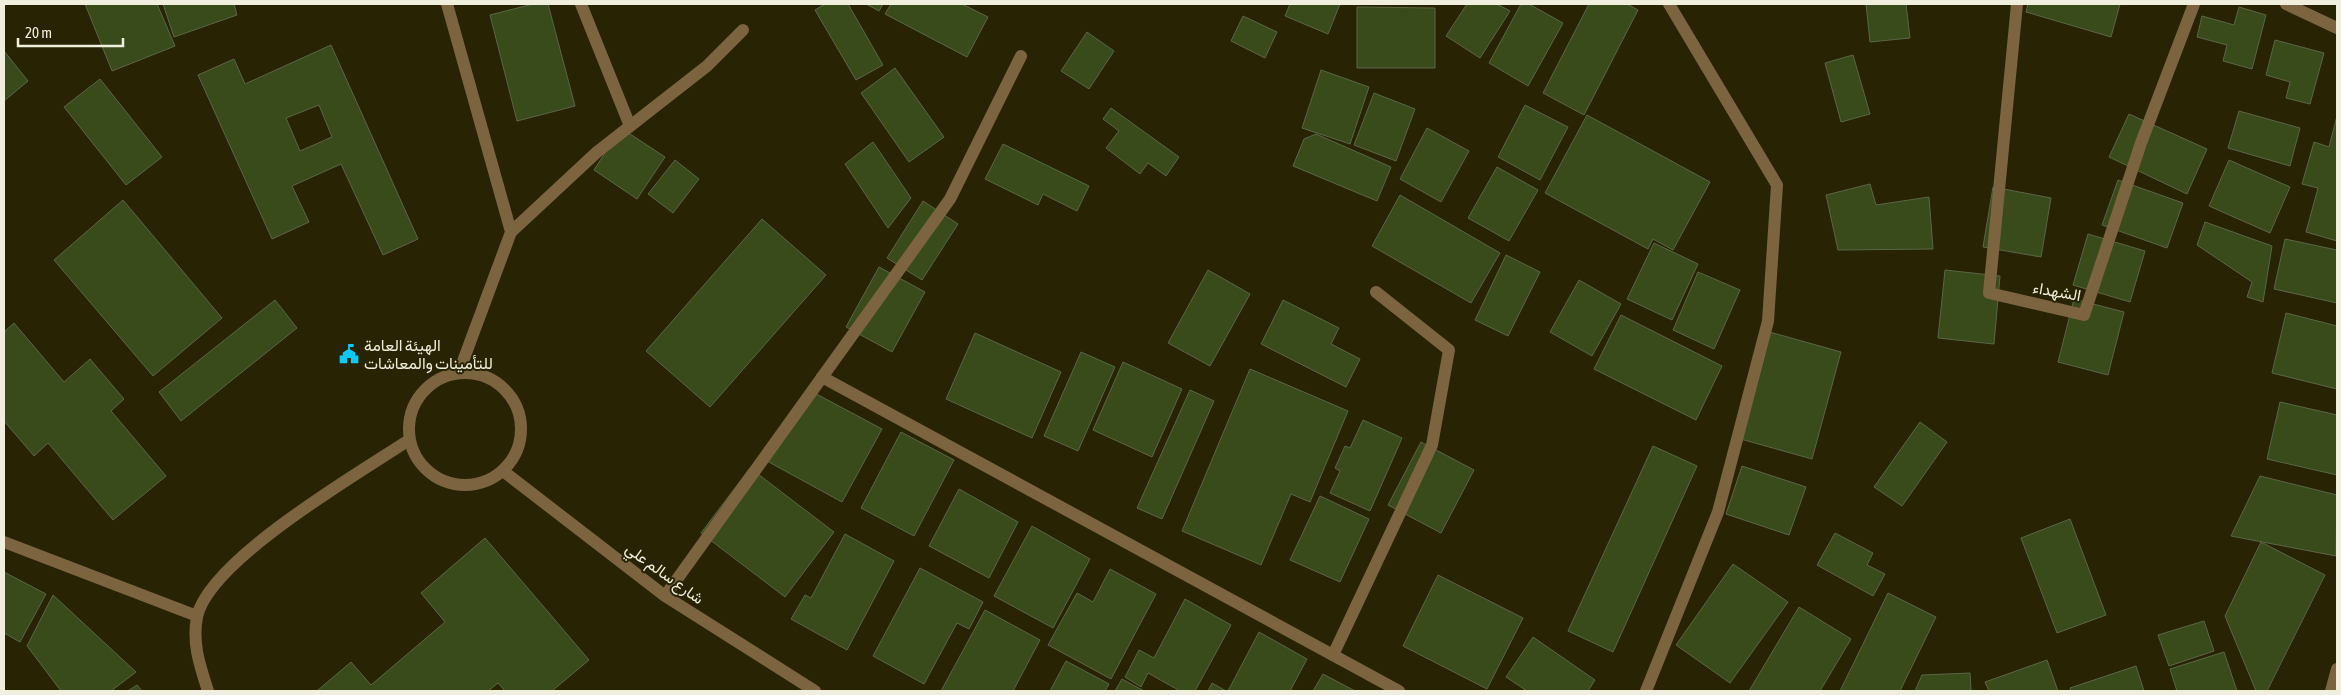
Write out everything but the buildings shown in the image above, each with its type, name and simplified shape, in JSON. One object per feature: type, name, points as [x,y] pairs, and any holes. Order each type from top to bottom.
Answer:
[{"type":"street","points":[[447,4],[511,232]]},
{"type":"street","points":[[580,4],[630,126]]},
{"type":"street","points":[[1646,691],[1718,512],[1768,321],[1777,185],[1669,4]]},
{"type":"street","name":"الشهداء","points":[[2018,4],[1989,293],[2084,315],[2141,143],[2194,4]]},
{"type":"street","points":[[2286,4],[2337,28]]},
{"type":"street","points":[[459,372],[511,232],[597,152],[707,66],[744,30]]},
{"type":"street","points":[[665,596],[950,199],[1021,56]]},
{"type":"street","points":[[1333,655],[1432,445],[1449,350],[1376,292]]},
{"type":"street","points":[[459,372],[482,375],[503,386],[516,406],[521,429],[516,452],[503,471],[482,483],[458,485],[436,477],[419,462],[409,440],[410,416],[419,395],[437,379],[459,372]]},
{"type":"street","points":[[822,377],[1399,691]]},
{"type":"street","points":[[208,691],[195,651],[197,616],[215,583],[265,536],[409,440]]},
{"type":"street","name":"شارع سالم علي","points":[[503,471],[665,596],[815,691]]},
{"type":"street","points":[[4,542],[197,616]]},
{"type":"street","points":[[2331,691],[2337,669]]},
{"type":"place","name":"الهيئة العامة للتأمينات والمعاشات","points":[[349,354]]}]
